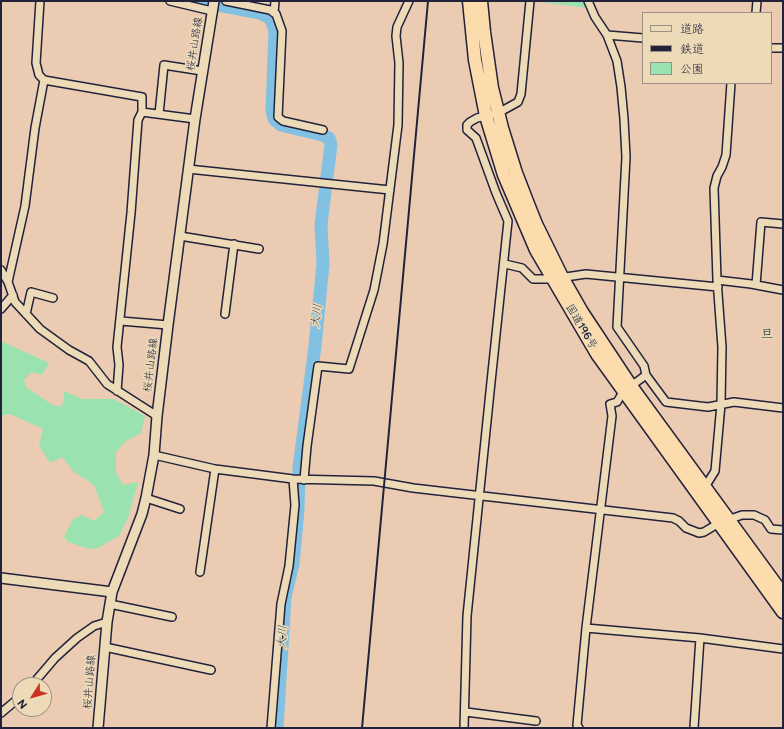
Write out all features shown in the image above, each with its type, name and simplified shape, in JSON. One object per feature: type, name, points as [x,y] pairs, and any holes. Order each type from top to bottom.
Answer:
[{"type":"highway","name":"国道196号","points":[[469,1],[475,60],[486,116],[504,175],[530,236],[557,278],[582,312],[627,389],[724,522],[783,612]]},
{"type":"highway","name":"国道196号","points":[[481,1],[492,88],[498,113],[516,173],[557,278]]},
{"type":"highway","name":"国道196号","points":[[627,389],[704,486],[724,522],[783,594]]},
{"type":"main road","name":"桜井山路線","points":[[98,728],[107,622],[112,592],[142,514],[154,455],[157,416],[188,169],[214,1]]},
{"type":"main road","points":[[1,578],[112,592]]},
{"type":"street","points":[[40,1],[36,63],[39,75],[44,80],[142,97],[142,112],[138,120],[118,347],[120,365],[117,391]]},
{"type":"street","points":[[170,1],[212,11]]},
{"type":"street","points":[[226,1],[270,10],[274,13]]},
{"type":"street","points":[[275,1],[274,13],[282,31],[278,117],[283,121],[323,130]]},
{"type":"street","points":[[304,480],[318,366],[348,369],[374,290],[383,244],[398,125],[399,63],[396,36],[397,27],[409,1]]},
{"type":"street","points":[[464,728],[466,712],[467,616],[491,382],[505,264],[508,221],[476,138],[467,130],[467,125],[470,122],[498,113],[518,102],[522,94],[530,1]]},
{"type":"street","points":[[588,1],[594,18],[607,35],[617,61],[622,87],[626,157],[617,327],[644,366],[646,375],[666,402],[708,407],[734,402],[783,408]]},
{"type":"street","points":[[756,12],[757,1]]},
{"type":"street","points":[[607,35],[642,38]]},
{"type":"street","points":[[772,48],[783,48]]},
{"type":"street","points":[[159,114],[164,65],[202,71]]},
{"type":"street","points":[[8,282],[25,206],[35,128],[44,80]]},
{"type":"street","points":[[704,486],[715,471],[721,404],[722,347],[717,284],[714,188],[717,176],[726,155],[731,84]]},
{"type":"street","points":[[142,112],[195,119]]},
{"type":"street","points":[[188,169],[390,190]]},
{"type":"street","points":[[756,285],[761,222],[783,224]]},
{"type":"street","points":[[180,236],[259,249]]},
{"type":"street","points":[[225,314],[234,244]]},
{"type":"street","points":[[505,264],[522,268],[533,279],[557,278],[586,274],[717,284],[756,285],[783,290]]},
{"type":"street","points":[[1,270],[8,282],[15,302],[40,329],[53,339],[89,361],[107,384],[157,416]]},
{"type":"street","points":[[26,314],[31,292],[53,298]]},
{"type":"street","points":[[1,309],[13,296]]},
{"type":"street","points":[[121,321],[168,325]]},
{"type":"street","points":[[579,728],[577,724],[586,628],[612,416],[610,404],[617,402],[627,389],[646,375]]},
{"type":"street","points":[[154,455],[215,469],[293,479],[374,481],[413,488],[673,518],[679,520],[686,528],[699,533],[742,515],[754,515],[764,520],[771,529],[783,530]]},
{"type":"street","points":[[200,572],[215,469]]},
{"type":"street","points":[[272,728],[281,604],[289,566],[295,505],[293,479]]},
{"type":"street","points":[[146,498],[180,509]]},
{"type":"street","points":[[110,604],[172,617]]},
{"type":"street","points":[[39,677],[55,658],[76,638],[94,626],[107,622]]},
{"type":"street","points":[[586,628],[700,638],[783,649]]},
{"type":"street","points":[[694,728],[700,638]]},
{"type":"street","points":[[105,648],[211,670]]},
{"type":"street","points":[[1,712],[12,703]]},
{"type":"street","points":[[466,712],[536,721]]},
{"type":"green space","points":[[533,1],[585,1],[586,8]]},
{"type":"green space","points":[[1,341],[49,363],[42,375],[31,372],[24,380],[27,388],[51,404],[60,407],[64,402],[64,391],[82,399],[114,399],[145,416],[141,433],[126,441],[116,452],[116,472],[123,485],[138,482],[128,518],[119,536],[96,549],[86,548],[68,542],[64,537],[73,519],[82,515],[94,521],[104,512],[94,485],[74,472],[62,457],[50,463],[39,446],[43,429],[10,414],[1,416]]},
{"type":"waterway","name":"大川","points":[[197,1],[260,13],[270,18],[275,30],[272,111],[274,119],[281,125],[329,138],[331,145],[321,224],[323,264],[315,346],[299,468],[298,511],[293,564],[285,597],[277,728]]},
{"type":"railway","points":[[362,728],[428,1]]},
{"type":"district","name":"旦","points":[[767,335]]}]
